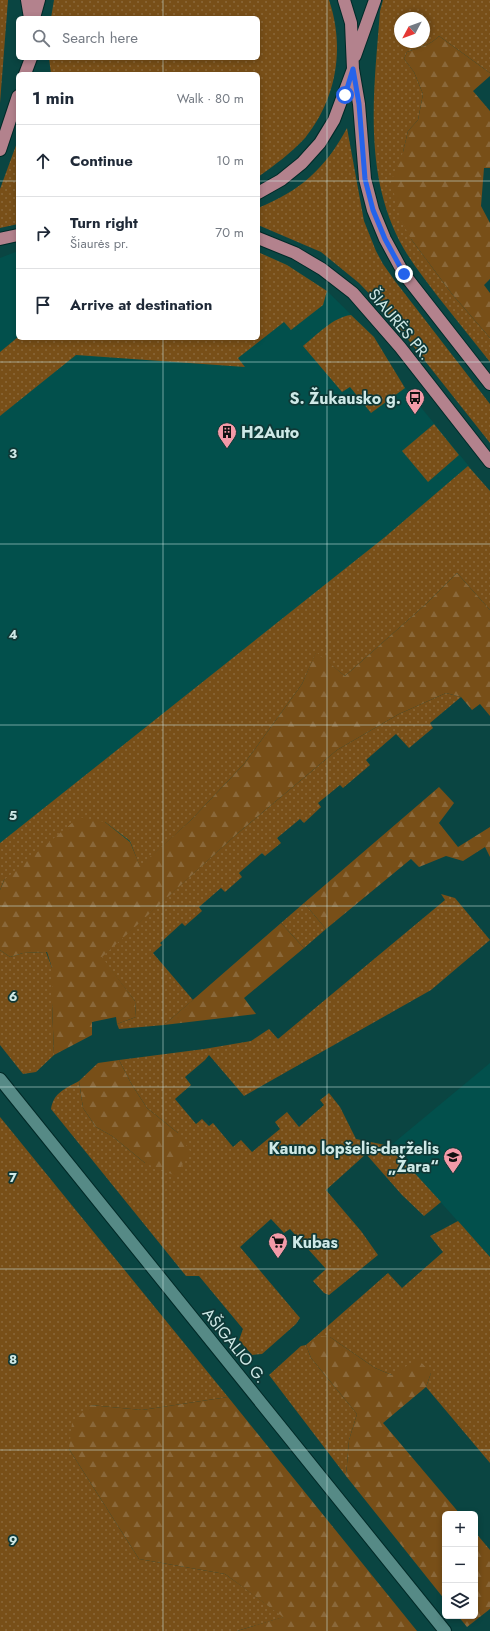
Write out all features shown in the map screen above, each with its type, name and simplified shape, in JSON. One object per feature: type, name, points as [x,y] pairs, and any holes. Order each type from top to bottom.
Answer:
[{"type":"main road","points":[[27,0],[30,16]]},
{"type":"main road","points":[[35,16],[39,0]]},
{"type":"main road","name":"ŠIAURĖS PR.","points":[[344,0],[351,23],[353,66],[359,104],[365,179],[373,210],[385,239],[404,274],[490,384]]},
{"type":"main road","points":[[260,192],[281,180],[302,163],[320,143],[334,120],[375,0]]},
{"type":"main road","points":[[26,72],[31,60]]},
{"type":"main road","points":[[32,60],[35,72]]},
{"type":"main road","points":[[0,150],[16,102]]},
{"type":"main road","points":[[0,239],[16,235]]},
{"type":"main road","name":"ŠIAURĖS PR.","points":[[260,239],[295,253],[322,268],[353,294],[400,346],[490,462]]},
{"type":"street","name":"AŠIGALIO G.","points":[[0,1079],[445,1631]]},
{"type":"shaded area","points":[[16,252],[16,340],[260,340],[260,253],[287,265],[327,291],[374,337],[402,384],[481,481],[0,992],[0,258]]},
{"type":"shaded area","name":"Kauno lopšelis-darželis „Žara“","points":[[490,1063],[490,1257],[390,1146]]},
{"type":"green space","points":[[0,0],[8,0],[0,103]]},
{"type":"green space","points":[[54,0],[329,0],[334,18],[337,54],[331,90],[316,123],[305,138],[283,159],[260,176],[260,72],[51,72],[49,60],[260,60],[260,16],[51,16]]},
{"type":"green space","points":[[383,0],[490,0],[490,73],[439,36],[430,43],[430,12],[394,12],[394,48],[420,48],[407,52],[404,59],[414,72],[423,94],[418,120],[408,131],[403,152],[411,239],[452,294],[490,338],[490,362],[416,268],[404,249],[391,221],[382,192],[376,163],[374,133],[375,72],[380,11]]},
{"type":"green space","points":[[439,36],[490,73],[490,76],[473,91],[490,111],[490,168],[484,168],[481,206],[490,223],[490,279],[484,285],[490,293],[490,338],[452,294],[411,239],[400,218],[391,181],[403,152],[408,131],[418,120],[423,94],[414,72],[404,59],[407,52],[420,48],[430,48],[430,43]]},
{"type":"green space","points":[[347,128],[364,221],[383,264],[490,404],[490,443],[383,308],[359,283],[321,252],[260,226],[260,207],[287,194],[299,186],[320,167],[339,143]]},
{"type":"green space","points":[[16,145],[16,224],[0,228],[0,189]]},
{"type":"green space","points":[[260,253],[287,265],[327,291],[323,305],[291,330],[284,322],[238,358],[245,367],[76,355],[0,416],[0,352],[16,339],[16,340],[260,340]]},
{"type":"green space","points":[[351,315],[374,337],[405,388],[371,413],[350,387],[342,392],[303,346],[338,319]]},
{"type":"green space","points":[[434,424],[459,455],[428,482],[402,451]]},
{"type":"green space","points":[[468,466],[490,491],[490,610],[457,573],[426,604],[345,676],[316,653],[302,684],[244,764],[191,820],[140,867],[130,841],[105,822],[4,880],[0,890],[0,843],[385,537]]},
{"type":"green space","points":[[457,573],[490,610],[490,716],[480,704],[472,710],[461,697],[446,693],[399,714],[337,750],[238,833],[102,957],[135,1001],[136,1017],[117,1024],[116,1017],[92,1022],[92,1035],[54,1055],[52,968],[47,952],[23,953],[10,957],[0,950],[0,890],[4,880],[79,817],[105,822],[130,842],[140,866],[191,820],[244,764],[302,684],[316,652],[345,676],[426,604]]},
{"type":"green space","points":[[446,693],[461,697],[430,723],[433,728],[409,748],[396,734],[366,760],[370,765],[343,788],[340,785],[318,803],[321,807],[304,823],[300,819],[277,838],[281,843],[265,856],[262,853],[239,873],[242,877],[225,892],[221,888],[199,907],[202,911],[185,926],[182,923],[160,943],[162,945],[153,953],[193,1000],[164,1025],[119,1029],[117,1024],[136,1017],[135,1001],[101,957],[238,833],[337,750],[399,714]]},
{"type":"green space","points":[[439,787],[454,803],[439,823],[458,847],[490,827],[490,857],[485,847],[463,861],[446,856],[419,867],[411,859],[326,929],[304,903]]},
{"type":"green space","points":[[441,894],[455,898],[490,940],[431,990],[244,1096],[209,1055],[185,1077],[191,1085],[175,1099],[196,1124],[202,1119],[209,1126],[213,1123],[233,1147],[241,1140],[252,1152],[280,1129],[275,1122],[287,1112],[299,1127],[324,1105],[320,1100],[329,1093],[340,1107],[356,1139],[390,1146],[441,1202],[424,1216],[402,1195],[366,1154],[326,1190],[361,1231],[378,1255],[329,1295],[324,1293],[313,1281],[326,1269],[290,1229],[284,1233],[271,1219],[240,1247],[300,1318],[296,1324],[262,1354],[252,1355],[239,1340],[243,1329],[199,1276],[186,1276],[51,1109],[52,1103],[57,1095],[79,1081],[83,1108],[96,1127],[112,1136],[145,1163],[178,1133],[147,1108],[132,1085],[119,1060],[204,1049],[251,1041],[269,1029],[278,1039],[445,900]]},
{"type":"green space","points":[[304,903],[326,929],[304,948],[281,923]]},
{"type":"green space","points":[[281,923],[304,948],[244,998],[256,1014],[164,1025]]},
{"type":"green space","points":[[0,950],[10,957],[23,953],[46,952],[52,968],[54,1055],[36,1072],[23,1074],[0,1045]]},
{"type":"green space","points":[[119,1060],[132,1085],[147,1108],[178,1133],[190,1151],[176,1176],[145,1163],[112,1136],[96,1127],[83,1108],[79,1081],[98,1063]]},
{"type":"green space","points":[[0,1117],[228,1397],[142,1410],[90,1405],[69,1449],[139,1559],[225,1574],[284,1617],[237,1631],[0,1631]]},
{"type":"green space","points":[[458,1221],[490,1257],[490,1463],[426,1387],[431,1373],[392,1375],[375,1368],[330,1337],[306,1345],[388,1273],[402,1288],[443,1252],[430,1236]]},
{"type":"green space","points":[[318,1336],[330,1337],[375,1368],[392,1375],[418,1359],[431,1373],[426,1387],[383,1423],[457,1511],[442,1511],[442,1596],[346,1476],[349,1440],[357,1414],[311,1358],[306,1345]]},
{"type":"green space","points":[[306,1345],[311,1358],[357,1414],[349,1440],[346,1476],[269,1375],[301,1346]]},
{"type":"green space","points":[[228,1397],[417,1631],[237,1631],[283,1617],[225,1574],[139,1559],[69,1449],[72,1423],[90,1405],[142,1410]]},
{"type":"green space","points":[[478,1536],[490,1550],[490,1609],[478,1618]]},
{"type":"green space","points":[[460,1619],[477,1619],[467,1627]]},
{"type":"place","name":"S. Žukausko g.","points":[[415,415]]},
{"type":"place","name":"H2Auto","points":[[227,449]]},
{"type":"place","name":"Kauno lopšelis-darželis „Žara“","points":[[453,1174]]},
{"type":"place","name":"Kubas","points":[[278,1259]]},
{"type":"route","points":[[345,95],[353,69],[359,104],[365,179],[373,210],[385,239],[404,274]]}]
